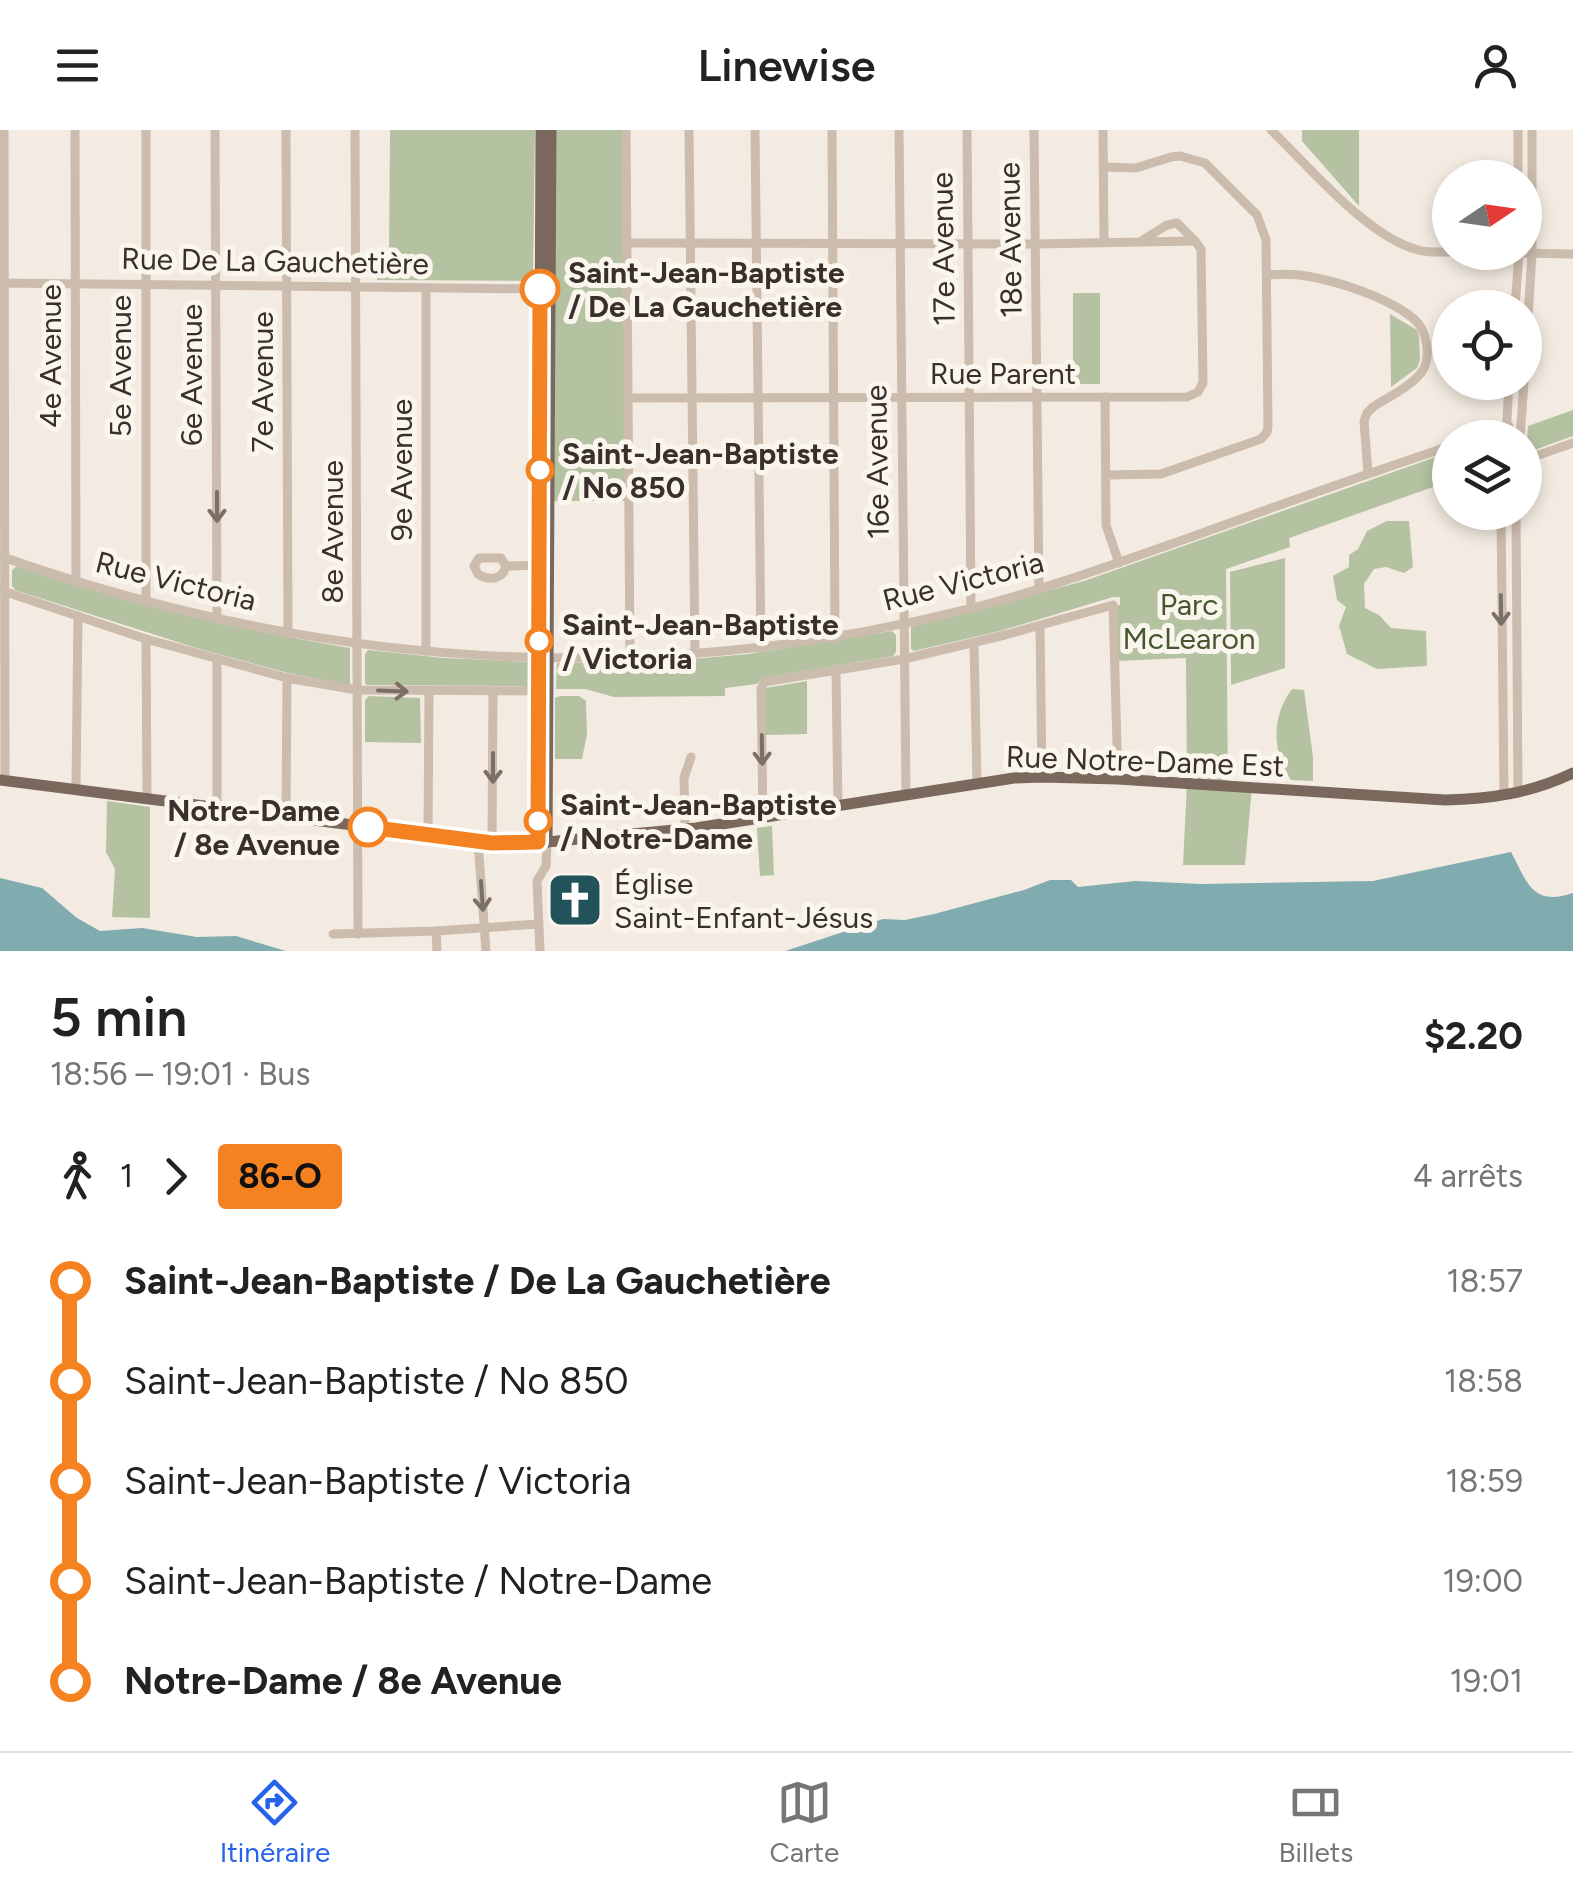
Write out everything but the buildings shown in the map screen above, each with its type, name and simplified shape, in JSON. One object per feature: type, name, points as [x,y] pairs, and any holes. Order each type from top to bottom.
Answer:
[{"type":"main road","points":[[541,130],[545,289]]},
{"type":"main road","points":[[543,842],[545,289],[550,130]]},
{"type":"main road","name":"Rue Notre-Dame Est","points":[[3,780],[492,843],[686,829],[1042,776],[1445,800],[1518,793],[1573,773]]},
{"type":"street","points":[[3,780],[4,130]]},
{"type":"street","name":"4e Avenue","points":[[75,130],[76,582]]},
{"type":"street","name":"5e Avenue","points":[[146,130],[146,602]]},
{"type":"street","name":"6e Avenue","points":[[216,130],[217,620]]},
{"type":"street","name":"7e Avenue","points":[[286,130],[288,634]]},
{"type":"street","name":"8e Avenue","points":[[356,130],[358,934]]},
{"type":"street","points":[[626,130],[630,658]]},
{"type":"street","points":[[689,130],[694,654]]},
{"type":"street","points":[[755,130],[761,648]]},
{"type":"street","points":[[832,130],[835,638]]},
{"type":"street","name":"16e Avenue","points":[[899,130],[906,794]]},
{"type":"street","name":"17e Avenue","points":[[966,130],[971,608]]},
{"type":"street","name":"18e Avenue","points":[[1034,130],[1038,590]]},
{"type":"street","points":[[1103,130],[1104,242]]},
{"type":"street","points":[[1272,130],[1374,227],[1411,248],[1432,252]]},
{"type":"street","points":[[1518,130],[1518,160]]},
{"type":"street","points":[[1532,130],[1532,160]]},
{"type":"street","points":[[1518,152],[1532,153]]},
{"type":"street","points":[[1104,168],[1136,168],[1171,156],[1205,163],[1257,214],[1266,240],[1268,426],[1264,436],[1161,474],[1106,475]]},
{"type":"street","points":[[1141,241],[1172,224],[1182,227],[1195,241]]},
{"type":"street","points":[[626,243],[1195,241]]},
{"type":"street","name":"Rue Parent","points":[[628,398],[1180,398],[1198,392],[1203,383],[1202,262],[1201,249],[1195,241]]},
{"type":"street","points":[[1542,254],[1573,254]]},
{"type":"street","points":[[1266,274],[1311,277],[1366,294],[1414,319],[1422,329],[1425,367],[1417,378],[1373,408],[1364,421],[1368,474]]},
{"type":"street","name":"Rue De La Gauchetière","points":[[2,284],[545,289]]},
{"type":"street","name":"9e Avenue","points":[[426,288],[426,651]]},
{"type":"street","points":[[1104,398],[1106,526],[1119,563]]},
{"type":"street","points":[[1542,454],[1573,444]]},
{"type":"street","name":"Rue Victoria","points":[[2,557],[76,582],[217,620],[357,644],[544,658],[694,654],[835,638],[1038,590],[1432,452]]},
{"type":"street","points":[[1501,530],[1504,795]]},
{"type":"street","points":[[1516,530],[1518,793]]},
{"type":"street","points":[[506,566],[544,565]]},
{"type":"street","points":[[1501,580],[1516,580]]},
{"type":"street","points":[[3,591],[146,639],[287,678],[357,690],[544,691]]},
{"type":"street","points":[[763,818],[762,684],[904,659],[1113,604],[1118,778]]},
{"type":"street","points":[[76,788],[78,616]]},
{"type":"street","points":[[1040,626],[1042,776]]},
{"type":"street","points":[[146,639],[147,798]]},
{"type":"street","points":[[974,643],[978,783]]},
{"type":"street","points":[[217,660],[217,807]]},
{"type":"street","points":[[836,671],[838,806]]},
{"type":"street","points":[[286,816],[287,678]]},
{"type":"street","points":[[428,692],[428,835]]},
{"type":"street","points":[[492,843],[493,692]]},
{"type":"street","points":[[686,829],[684,778],[691,757]]},
{"type":"street","points":[[478,841],[486,951]]},
{"type":"street","points":[[540,951],[537,881],[546,866],[543,842]]},
{"type":"street","points":[[333,934],[539,924]]},
{"type":"street","points":[[436,932],[437,951]]},
{"type":"green space","points":[[390,130],[535,130],[533,281],[377,280],[377,254],[389,254]]},
{"type":"green space","points":[[551,130],[626,130],[630,501],[550,501]]},
{"type":"green space","points":[[1302,130],[1359,130],[1359,206],[1302,141]]},
{"type":"green space","points":[[1073,293],[1100,293],[1100,384],[1073,384]]},
{"type":"green space","points":[[1390,314],[1417,330],[1420,360],[1417,368],[1391,387]]},
{"type":"green space","points":[[1573,410],[1573,436],[1542,447],[1542,421]]},
{"type":"green space","name":"Parc McLearon","points":[[1432,458],[1432,487],[1289,538],[1290,547],[1226,569],[1228,785],[1252,787],[1245,865],[1183,865],[1186,658],[1115,661],[1114,605],[1120,605],[1120,597],[1000,631],[911,649],[911,627],[1084,581]]},
{"type":"green space","points":[[1387,521],[1409,521],[1413,567],[1404,573],[1386,567],[1374,569],[1364,584],[1365,608],[1391,628],[1426,631],[1427,666],[1377,669],[1347,654],[1339,626],[1346,607],[1337,600],[1333,576],[1349,567],[1349,555],[1358,549],[1367,531]]},
{"type":"green space","points":[[1285,558],[1285,668],[1231,685],[1230,572]]},
{"type":"green space","points":[[17,566],[182,614],[350,648],[350,685],[193,647],[15,590],[12,570]]},
{"type":"green space","points":[[892,631],[896,635],[893,656],[762,678],[757,684],[725,688],[725,696],[614,697],[585,689],[556,689],[557,663],[670,661],[748,654]]},
{"type":"green space","points":[[368,650],[532,662],[536,682],[533,689],[367,685]]},
{"type":"green space","points":[[807,681],[807,734],[766,735],[765,688]]},
{"type":"green space","points":[[1292,689],[1304,690],[1313,781],[1291,780],[1277,746],[1277,722]]},
{"type":"green space","points":[[369,696],[420,698],[421,743],[365,742],[365,700]]},
{"type":"green space","points":[[579,696],[586,701],[587,734],[582,759],[555,759],[555,698]]},
{"type":"green space","points":[[107,801],[150,807],[150,918],[112,917],[115,869],[106,852]]},
{"type":"green space","points":[[772,826],[774,875],[760,876],[757,828]]},
{"type":"water","points":[[1511,852],[1527,882],[1540,894],[1548,897],[1573,893],[1573,951],[785,951],[883,919],[905,920],[934,914],[1050,880],[1071,880],[1078,887],[1135,881],[1373,881]]},
{"type":"water","points":[[0,878],[42,888],[77,918],[100,931],[142,928],[197,937],[236,936],[286,951],[0,951]]},
{"type":"bus line","name":"86-O","points":[[368,827],[492,843],[538,842],[540,289]]},
{"type":"place","name":"Saint-Jean-Baptiste / De La Gauchetière","points":[[540,289]]},
{"type":"place","name":"Saint-Jean-Baptiste / No 850","points":[[540,470]]},
{"type":"place","name":"Saint-Jean-Baptiste / Victoria","points":[[539,641]]},
{"type":"place","name":"Saint-Jean-Baptiste / Notre-Dame","points":[[538,821]]},
{"type":"place","name":"Notre-Dame / 8e Avenue","points":[[368,827]]},
{"type":"place","name":"Église Saint-Enfant-Jésus","points":[[575,900]]}]
